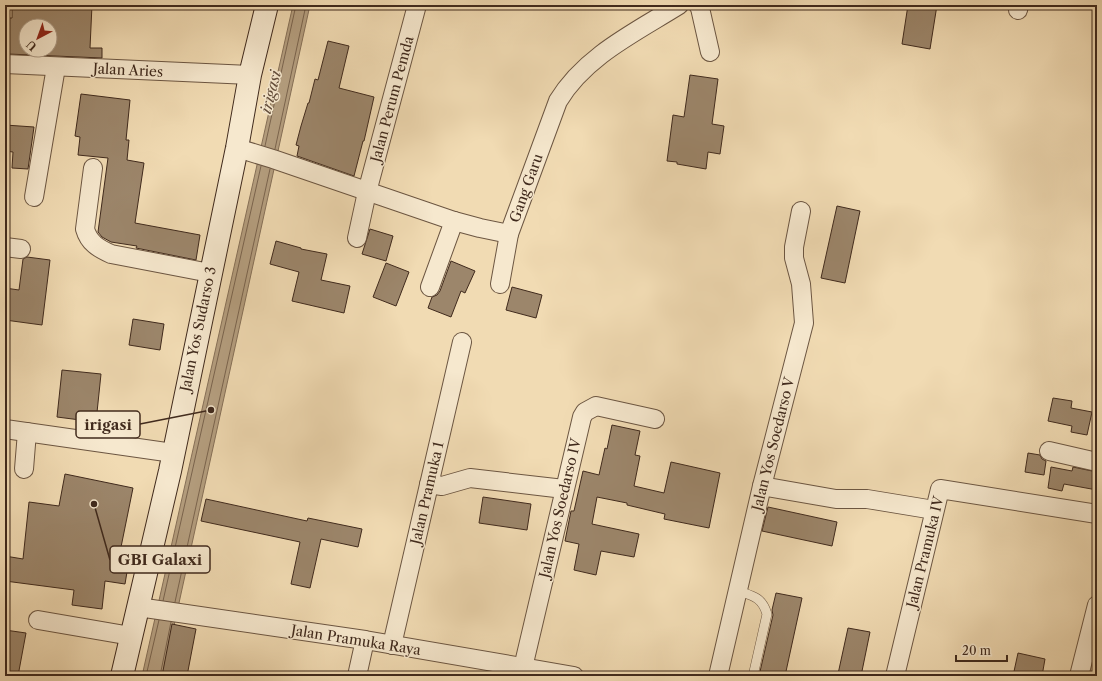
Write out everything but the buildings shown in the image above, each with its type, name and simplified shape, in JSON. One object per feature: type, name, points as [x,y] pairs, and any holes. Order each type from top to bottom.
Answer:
[{"type":"street","name":"Jalan Yos Sudarso 3","points":[[122,676],[131,636],[140,607],[210,273],[245,150],[250,75],[267,5]]},
{"type":"street","name":"Jalan Perum Pemda","points":[[357,238],[367,192],[417,5]]},
{"type":"street","name":"Gang Garu","points":[[245,150],[454,221],[509,234],[558,101],[566,89],[590,64],[611,47],[679,5]]},
{"type":"street","points":[[698,5],[710,52]]},
{"type":"street","name":"Jalan Aries","points":[[5,64],[250,75]]},
{"type":"street","points":[[34,197],[56,66]]},
{"type":"street","points":[[93,168],[85,228],[92,243],[111,254],[210,273]]},
{"type":"street","name":"Jalan Yos Soedarso V","points":[[718,676],[762,486],[804,323],[801,284],[794,258],[794,247],[801,211]]},
{"type":"street","points":[[430,287],[454,221]]},
{"type":"street","points":[[500,284],[509,234]]},
{"type":"street","name":"Jalan Pramuka 1","points":[[392,645],[462,342]]},
{"type":"street","name":"Jalan Yos Soedarso IV","points":[[522,672],[564,489],[580,424],[585,412],[596,406],[655,419]]},
{"type":"street","points":[[5,429],[26,449],[171,462]]},
{"type":"street","points":[[1049,451],[1097,462]]},
{"type":"street","points":[[429,484],[442,486],[450,485],[461,479],[470,478],[564,489]]},
{"type":"street","points":[[762,486],[836,499],[866,499],[934,510]]},
{"type":"street","name":"Jalan Pramuka IV","points":[[896,676],[940,489],[1097,514]]},
{"type":"street","points":[[1079,676],[1097,605]]},
{"type":"street","name":"Jalan Pramuka Raya","points":[[140,607],[366,640],[522,672],[574,676]]},
{"type":"street","points":[[38,620],[131,636]]},
{"type":"street","points":[[357,676],[366,640]]},
{"type":"lane","points":[[738,591],[756,596],[765,607],[767,614],[753,676]]},
{"type":"water","points":[[293,5],[310,5],[163,676],[142,676]]},
{"type":"place","name":"irigasi","points":[[211,410]]},
{"type":"place","name":"GBI Galaxi","points":[[94,504]]}]
